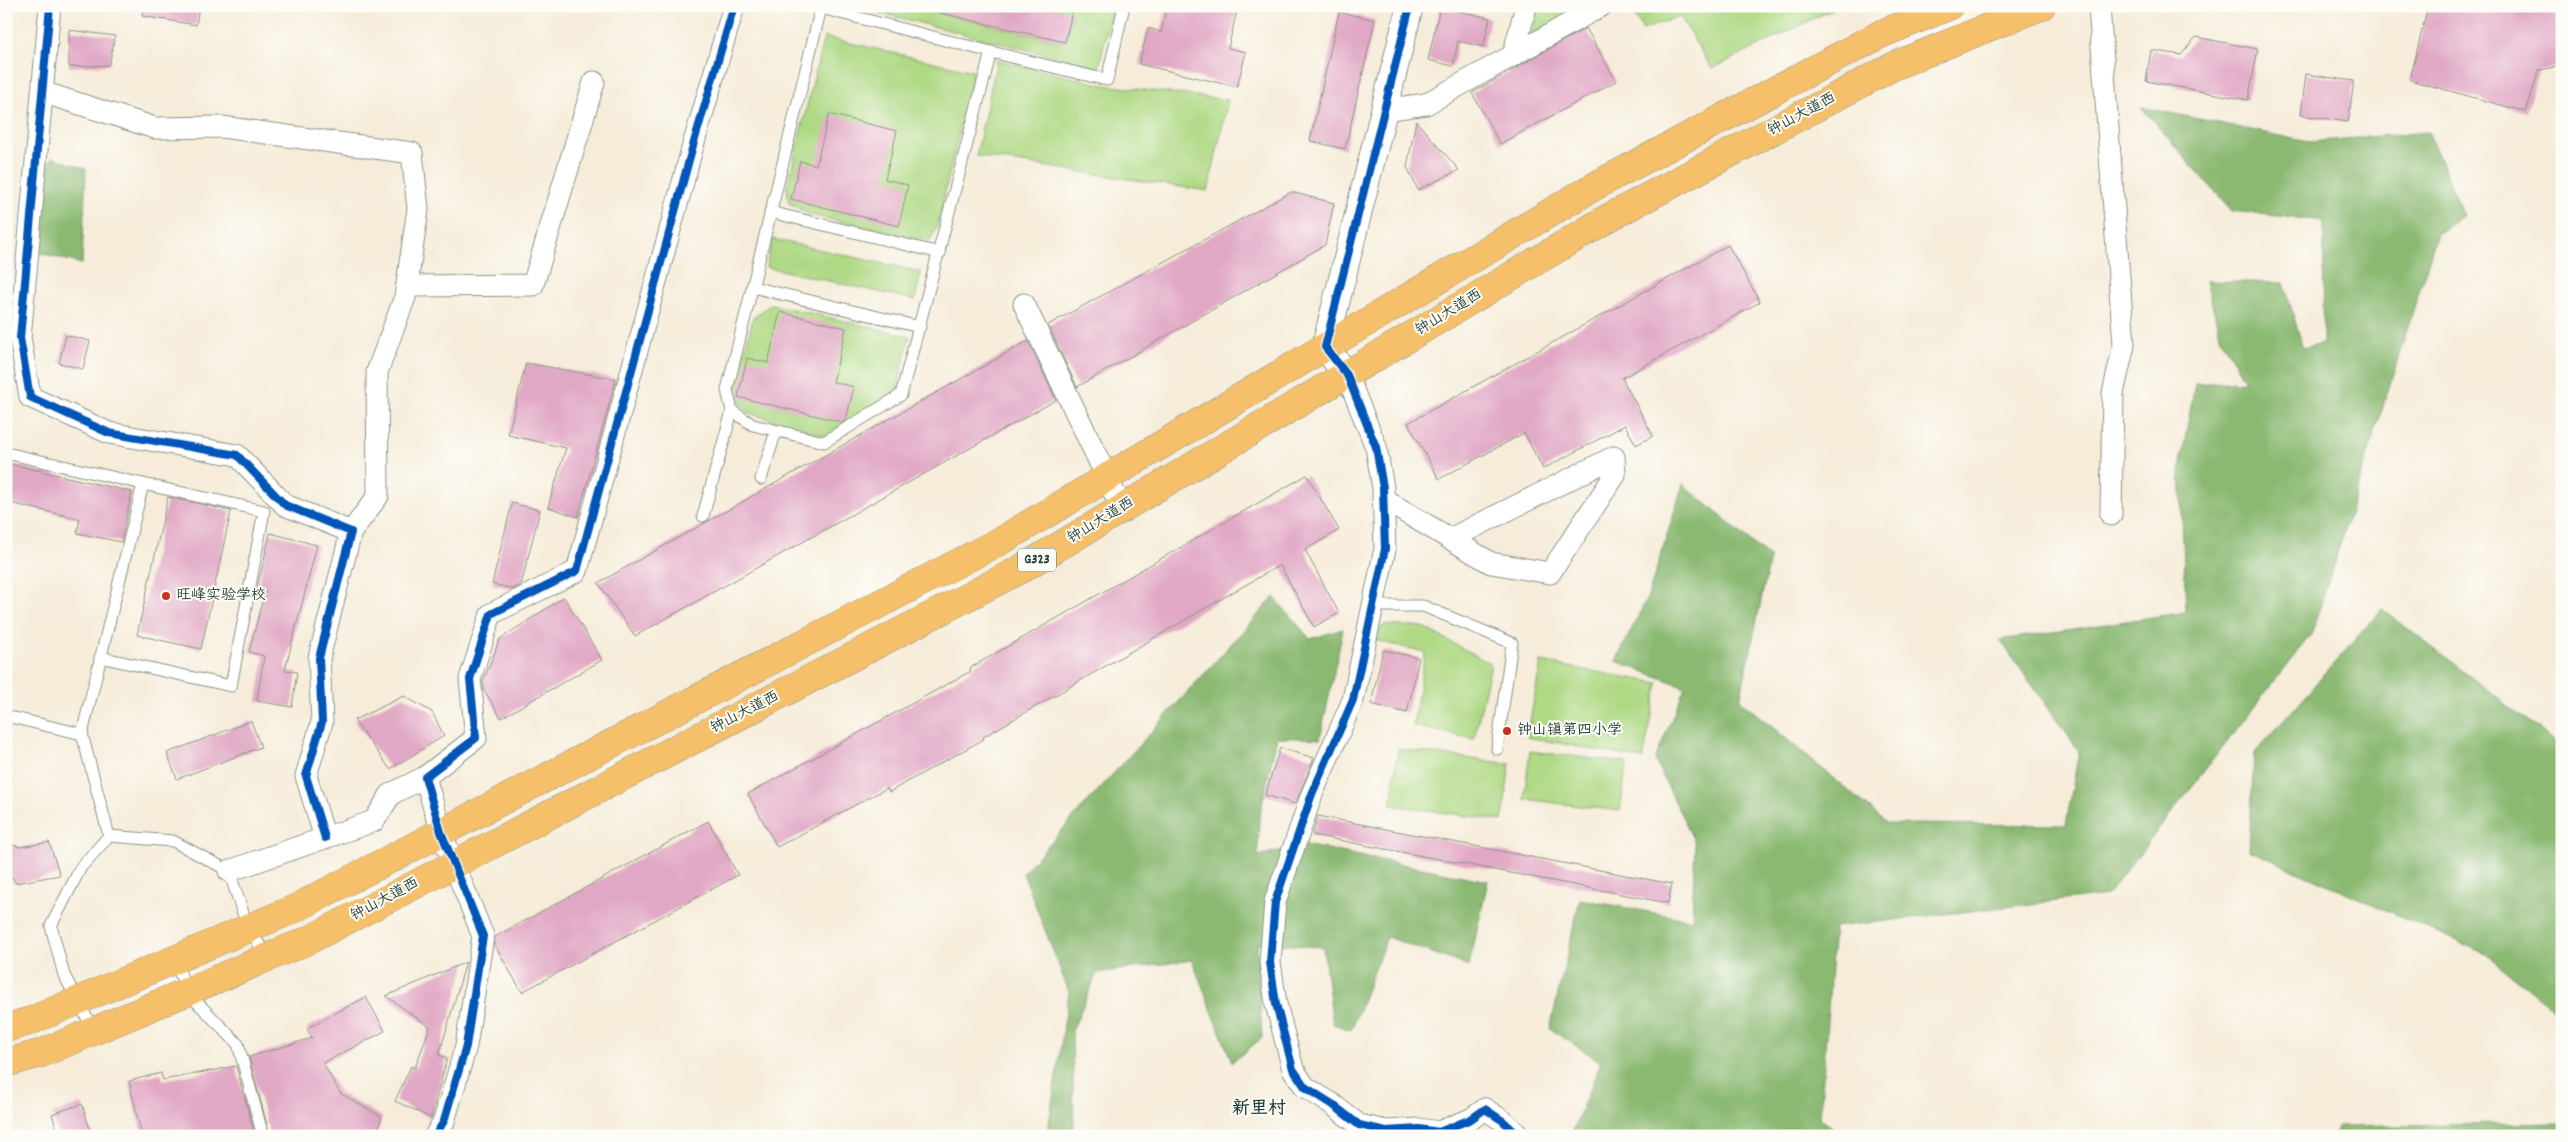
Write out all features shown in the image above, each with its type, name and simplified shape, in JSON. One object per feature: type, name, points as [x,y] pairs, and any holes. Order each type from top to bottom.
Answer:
[{"type":"highway","name":"G323","points":[[6,1028],[30,1021],[294,909],[1004,539],[1593,187],[1881,34],[1949,6]]},
{"type":"highway","name":"钟山大道西","points":[[6,1063],[42,1053],[308,940],[455,864],[1021,569],[1610,217],[1896,65],[2041,6]]},
{"type":"street","points":[[50,6],[20,338],[30,397],[109,433],[237,454],[285,505],[351,532]]},
{"type":"street","points":[[229,871],[374,821],[391,794],[425,777],[476,738],[470,679],[491,614],[577,571],[692,149],[734,6]]},
{"type":"street","points":[[1410,6],[1325,347],[1347,374],[1376,447],[1383,499],[1385,549],[1353,700],[1312,794],[1276,902],[1270,962],[1276,1004],[1291,1061],[1305,1087],[1332,1104],[1359,1125],[1386,1131],[1420,1129],[1439,1132],[1471,1119],[1485,1109],[1503,1121],[1519,1136]]},
{"type":"street","points":[[1513,56],[1526,6]]},
{"type":"street","points":[[1384,110],[1426,104],[1601,6]]},
{"type":"street","points":[[2099,6],[2124,345],[2113,393],[2111,515]]},
{"type":"street","points":[[407,286],[533,285],[594,82]]},
{"type":"street","points":[[42,92],[155,128],[222,127],[412,153],[418,209],[406,297],[377,372],[378,496],[351,532],[319,658],[322,722],[306,776],[325,838]]},
{"type":"street","points":[[1024,304],[1122,509]]},
{"type":"street","points":[[1383,499],[1450,539],[1491,563],[1550,573],[1615,475],[1614,457],[1450,539]]},
{"type":"street","points":[[425,777],[441,832],[483,936],[466,1046],[444,1121],[435,1136]]},
{"type":"lane","points":[[703,516],[732,411],[727,390],[821,7],[991,52],[1107,80],[1124,6]]},
{"type":"lane","points":[[732,411],[753,425],[824,442],[902,395],[991,52]]},
{"type":"lane","points":[[770,212],[940,253]]},
{"type":"lane","points":[[752,287],[920,327]]},
{"type":"lane","points":[[761,480],[776,431]]},
{"type":"lane","points":[[6,453],[264,511],[231,686],[100,657]]},
{"type":"lane","points":[[110,836],[82,734],[143,484]]},
{"type":"lane","points":[[1372,606],[1423,606],[1512,643],[1497,749]]},
{"type":"lane","points":[[6,716],[82,734]]},
{"type":"lane","points":[[110,836],[173,841],[229,871],[248,928],[268,957]]},
{"type":"lane","points":[[94,1031],[64,975],[51,926],[81,867],[110,836]]},
{"type":"lane","points":[[175,960],[187,992],[238,1044],[263,1136]]},
{"type":"green space","points":[[853,6],[909,6],[1065,42],[1072,13],[1046,6],[1112,6],[1099,68]]},
{"type":"green space","points":[[1539,6],[1585,6],[1531,37]]},
{"type":"green space","points":[[1629,6],[1839,6],[1712,69],[1680,16],[1643,30]]},
{"type":"green space","points":[[824,37],[973,71],[937,227],[930,241],[810,215],[789,203],[787,187]]},
{"type":"green space","points":[[997,60],[1104,85],[1228,100],[1208,191],[976,156]]},
{"type":"green space","points":[[2141,107],[2309,142],[2428,132],[2464,216],[2437,234],[2312,633],[2107,895],[1834,927],[1820,1118],[1843,1136],[1571,1136],[1601,1062],[1550,1029],[1580,899],[1692,920],[1695,843],[1655,760],[1685,687],[1616,661],[1648,596],[1683,484],[1770,558],[1740,700],[1888,824],[2066,825],[2079,751],[2000,640],[2186,612],[2180,467],[2195,384],[2245,381],[2221,339],[2206,281],[2284,283],[2303,348],[2323,344],[2324,221],[2232,211]]},
{"type":"green space","points":[[52,157],[86,169],[82,264],[34,251],[45,170]]},
{"type":"green space","points":[[772,239],[921,272],[915,300],[766,267]]},
{"type":"green space","points":[[771,304],[910,336],[896,393],[825,436],[749,413],[734,395],[753,318]]},
{"type":"green space","points":[[1274,597],[1310,639],[1343,629],[1320,739],[1277,737],[1259,818],[1258,856],[1304,845],[1488,881],[1469,966],[1387,937],[1351,1030],[1333,1024],[1323,947],[1257,943],[1262,1038],[1232,1062],[1192,960],[1097,973],[1072,1031],[1074,1129],[1084,1136],[1047,1136],[1069,992],[1023,873]]},
{"type":"green space","points":[[2382,609],[2562,747],[2562,1016],[2486,954],[2249,850],[2254,754]]},
{"type":"green space","points":[[1384,625],[1423,627],[1491,664],[1474,739],[1413,726],[1425,652],[1374,640],[1375,633]]},
{"type":"green space","points":[[1541,662],[1658,683],[1643,759],[1527,737]]},
{"type":"green space","points":[[1398,749],[1510,764],[1502,821],[1391,805]]},
{"type":"green space","points":[[1530,751],[1627,763],[1620,811],[1524,799]]},
{"type":"green space","points":[[2562,1123],[2562,1136],[2333,1136],[2337,1127]]},
{"type":"building","points":[[143,6],[199,6],[196,25],[142,16]]},
{"type":"building","points":[[941,6],[1046,6],[1072,12],[1065,42],[940,13]]},
{"type":"building","points":[[1167,6],[1238,6],[1228,48],[1246,52],[1237,87],[1139,64],[1148,28],[1161,32]]},
{"type":"building","points":[[2428,6],[2562,6],[2562,66],[2539,70],[2526,112],[2410,80]]},
{"type":"building","points":[[1440,7],[1490,18],[1483,47],[1458,41],[1453,66],[1428,60]]},
{"type":"building","points":[[1339,12],[1375,20],[1345,149],[1310,141]]},
{"type":"building","points":[[1586,28],[1616,81],[1500,144],[1472,93]]},
{"type":"building","points":[[69,30],[115,36],[109,65],[69,67]]},
{"type":"building","points":[[2196,37],[2258,49],[2248,100],[2146,81],[2151,50],[2181,55]]},
{"type":"building","points":[[2306,74],[2354,81],[2348,122],[2301,115]]},
{"type":"building","points":[[829,114],[897,131],[885,179],[908,185],[899,226],[791,199],[800,161],[816,165]]},
{"type":"building","points":[[1416,121],[1459,170],[1418,190],[1407,167]]},
{"type":"building","points":[[1291,192],[1334,203],[1325,245],[1077,387],[1048,325]]},
{"type":"building","points":[[1728,245],[1760,302],[1622,378],[1653,436],[1636,445],[1625,425],[1543,469],[1524,433],[1439,479],[1408,423]]},
{"type":"building","points":[[780,312],[846,328],[833,382],[854,387],[846,420],[842,422],[738,397],[747,358],[768,363]]},
{"type":"building","points":[[66,335],[90,341],[83,369],[59,363]]},
{"type":"building","points":[[1028,341],[1056,400],[635,636],[598,583]]},
{"type":"building","points":[[526,363],[616,379],[578,517],[548,507],[566,448],[508,435]]},
{"type":"building","points":[[6,463],[132,492],[121,542],[77,533],[80,519],[6,502]]},
{"type":"building","points":[[1307,475],[1339,530],[1305,550],[1339,613],[1314,627],[1280,565],[983,737],[984,739],[889,792],[887,788],[777,847],[748,794],[971,671],[970,668]]},
{"type":"building","points":[[168,497],[231,511],[201,649],[137,635]]},
{"type":"building","points":[[512,503],[540,510],[521,585],[513,589],[492,584]]},
{"type":"building","points":[[270,533],[317,545],[285,670],[297,672],[292,707],[257,701],[264,656],[249,652],[265,591],[257,589]]},
{"type":"building","points":[[564,597],[602,660],[501,718],[484,690],[483,681],[500,639]]},
{"type":"building","points":[[1383,650],[1419,658],[1407,713],[1371,704]]},
{"type":"building","points":[[404,696],[432,712],[444,736],[390,769],[354,720]]},
{"type":"building","points":[[251,721],[261,747],[177,779],[167,753]]},
{"type":"building","points":[[1280,748],[1314,758],[1295,804],[1265,795]]},
{"type":"building","points":[[1318,816],[1672,884],[1668,903],[1312,835]]},
{"type":"building","points":[[708,821],[738,875],[522,992],[494,944],[495,937]]},
{"type":"building","points":[[49,842],[60,875],[15,883],[13,878],[6,880],[6,843],[20,847]]},
{"type":"building","points":[[466,962],[439,1055],[447,1058],[431,1118],[395,1101],[411,1066],[415,1068],[430,1027],[386,996]]},
{"type":"building","points":[[366,997],[385,1031],[323,1063],[340,1093],[382,1117],[376,1136],[270,1136],[249,1057],[312,1038],[307,1028]]},
{"type":"building","points":[[236,1066],[255,1136],[142,1136],[129,1081],[161,1073],[163,1080]]},
{"type":"building","points":[[82,1104],[92,1136],[59,1136],[52,1114]]},
{"type":"cycle path","points":[[50,6],[20,338],[30,397],[109,433],[237,455],[285,505],[351,532],[319,658],[322,722],[306,776],[325,838]]},
{"type":"cycle path","points":[[435,1136],[444,1121],[466,1046],[483,936],[441,832],[425,777],[476,738],[470,679],[491,614],[577,571],[692,149],[734,6]]},
{"type":"cycle path","points":[[1410,6],[1325,347],[1347,375],[1376,447],[1383,488],[1385,549],[1353,700],[1312,794],[1275,902],[1270,962],[1276,1004],[1293,1069],[1305,1087],[1332,1104],[1359,1125],[1386,1131],[1419,1129],[1439,1132],[1471,1119],[1485,1109],[1503,1121],[1519,1136]]},
{"type":"place","name":"旺峰实验学校","points":[[166,596]]},
{"type":"place","name":"钟山镇第四小学","points":[[1507,731]]},
{"type":"district","name":"新里村","points":[[1259,1109]]}]
